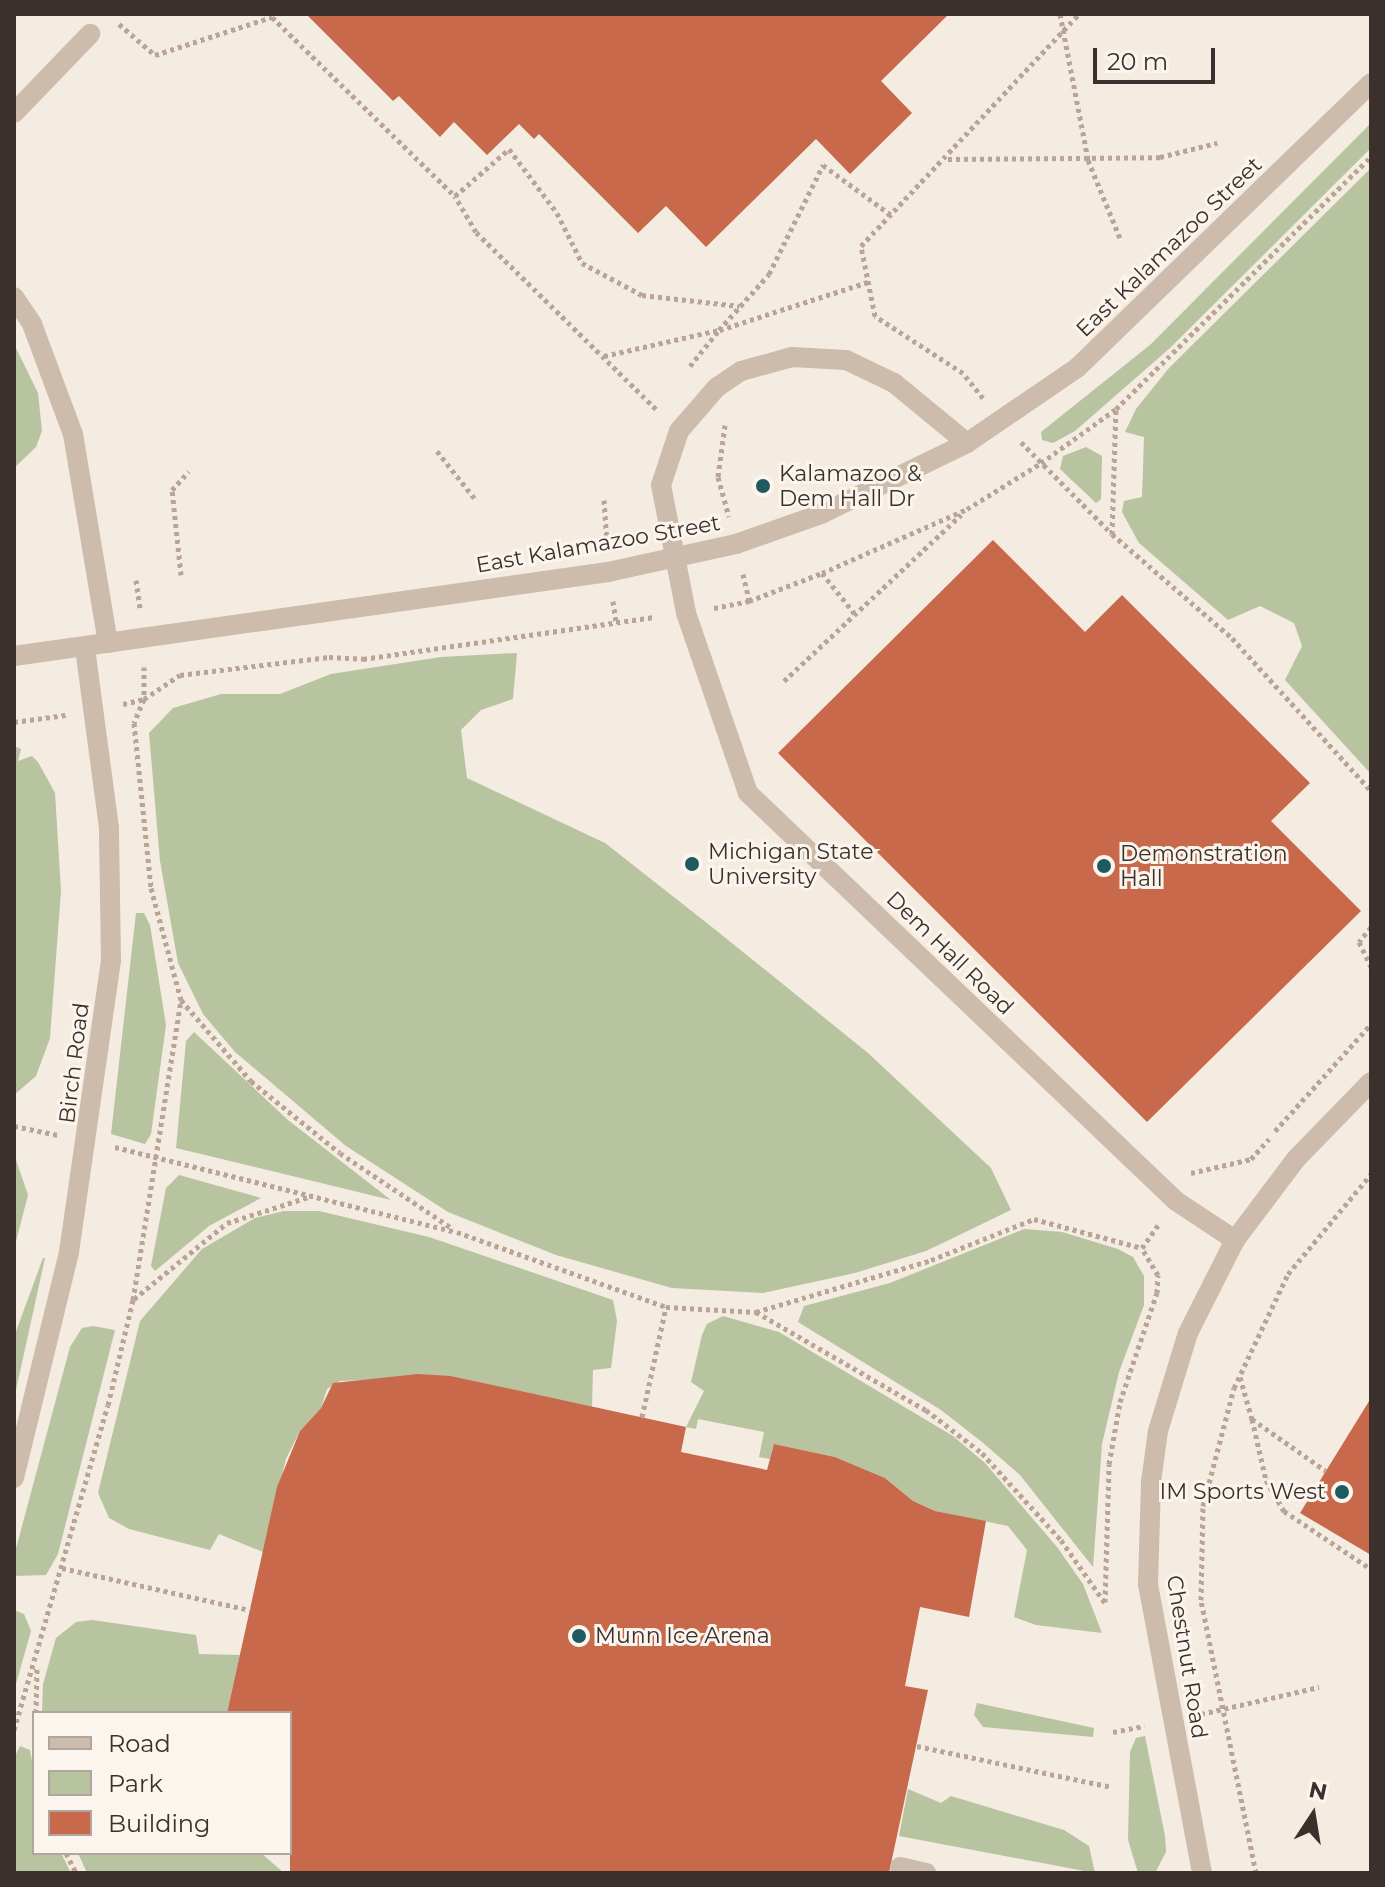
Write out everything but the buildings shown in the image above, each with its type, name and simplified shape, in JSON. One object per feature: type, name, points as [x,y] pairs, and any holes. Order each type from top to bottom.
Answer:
[{"type":"street","points":[[14,113],[90,34]]},
{"type":"street","name":"East Kalamazoo Street","points":[[14,656],[673,560],[736,544],[821,514],[967,443],[1077,368],[1371,83]]},
{"type":"street","points":[[14,297],[32,324],[73,434],[108,643]]},
{"type":"street","name":"Dem Hall Road","points":[[967,443],[894,383],[846,360],[792,357],[766,362],[729,379],[696,407],[668,457],[661,485],[673,560],[748,793],[1176,1201],[1235,1240]]},
{"type":"street","name":"Birch Road","points":[[14,1478],[48,1350],[88,1142],[111,960],[109,828],[85,647]]},
{"type":"street","name":"Chestnut Road","points":[[1202,1873],[1148,1584],[1151,1482],[1158,1431],[1188,1333],[1235,1240],[1300,1154],[1371,1082]]},
{"type":"street","points":[[900,1867],[926,1873]]},
{"type":"path","points":[[109,14],[155,55],[272,17],[455,196],[476,232],[656,409],[665,398]]},
{"type":"path","points":[[1060,14],[1088,160],[1120,238]]},
{"type":"path","points":[[947,159],[1160,157],[1217,143]]},
{"type":"path","points":[[455,196],[509,149],[557,213],[582,263],[642,295],[739,306]]},
{"type":"path","points":[[683,375],[769,274],[823,165],[891,215]]},
{"type":"path","points":[[604,356],[719,330],[868,282]]},
{"type":"path","points":[[719,330],[729,379],[718,477],[749,601]]},
{"type":"path","points":[[1112,534],[1116,409]]},
{"type":"path","points":[[437,451],[475,499]]},
{"type":"path","points":[[181,575],[172,490],[189,471]]},
{"type":"path","points":[[784,681],[967,509]]},
{"type":"path","points":[[822,573],[855,614]]},
{"type":"path","points":[[14,1730],[62,1568],[133,1300],[181,1000],[151,888],[134,723],[144,699]]},
{"type":"path","points":[[1371,927],[1359,942],[1371,967]]},
{"type":"path","points":[[181,1000],[251,1081],[340,1153],[457,1232]]},
{"type":"path","points":[[14,1126],[157,1155],[310,1197],[457,1232],[666,1307],[756,1312],[931,1260],[1034,1219],[1142,1248]]},
{"type":"path","points":[[1256,1873],[1220,1710],[1201,1600],[1203,1506],[1240,1376],[1288,1274],[1371,1174]]},
{"type":"path","points":[[133,1300],[227,1223],[262,1208],[310,1197]]},
{"type":"path","points":[[642,1417],[666,1307]]},
{"type":"path","points":[[756,1312],[926,1410],[982,1453],[1061,1540],[1105,1603]]},
{"type":"path","points":[[1240,1376],[1266,1480],[1284,1511],[1371,1569]]},
{"type":"path","points":[[1252,1419],[1326,1471]]},
{"type":"path","points":[[62,1568],[250,1610]]},
{"type":"path","points":[[36,1711],[37,1658]]},
{"type":"path","points":[[1113,1732],[1319,1687]]},
{"type":"path","points":[[917,1746],[1112,1787]]},
{"type":"path","points":[[67,1855],[76,1873]]},
{"type":"green space","points":[[1371,123],[1371,148],[1170,348],[1075,431],[1053,443],[1042,440],[1041,432],[1150,345]]},
{"type":"green space","points":[[1371,168],[1371,774],[1285,680],[1302,646],[1294,623],[1260,606],[1228,620],[1139,543],[1122,512],[1124,501],[1142,497],[1144,437],[1125,432],[1136,409],[1169,368]]},
{"type":"green space","points":[[14,344],[38,393],[42,431],[36,447],[14,468]]},
{"type":"green space","points":[[1086,447],[1102,456],[1101,499],[1096,503],[1060,469],[1063,456]]},
{"type":"green space","points":[[517,653],[513,699],[481,710],[461,730],[467,778],[605,843],[717,931],[868,1053],[991,1168],[1011,1210],[926,1251],[855,1273],[763,1293],[672,1288],[556,1255],[448,1212],[346,1146],[235,1052],[203,1014],[178,963],[160,861],[149,733],[173,708],[221,694],[280,694],[331,674],[441,657]]},
{"type":"green space","points":[[14,746],[21,749],[18,761],[32,756],[38,762],[55,793],[61,891],[50,1038],[36,1076],[14,1095]]},
{"type":"green space","points":[[136,913],[144,913],[150,925],[166,1025],[151,1134],[145,1144],[111,1134]]},
{"type":"green space","points":[[194,1032],[288,1120],[391,1200],[176,1148],[186,1041]]},
{"type":"green space","points":[[14,1154],[28,1195],[14,1249]]},
{"type":"green space","points":[[179,1175],[261,1198],[209,1226],[155,1271],[151,1266],[166,1188]]},
{"type":"green space","points":[[284,1211],[319,1211],[429,1237],[613,1300],[617,1321],[611,1368],[593,1370],[592,1407],[451,1376],[340,1381],[327,1389],[321,1408],[300,1431],[286,1459],[263,1552],[219,1534],[210,1550],[129,1529],[109,1518],[98,1493],[140,1321],[202,1249],[255,1218]]},
{"type":"green space","points":[[1024,1229],[1062,1232],[1118,1249],[1133,1257],[1144,1276],[1144,1305],[1119,1372],[1102,1444],[1093,1567],[1020,1475],[982,1442],[941,1410],[798,1322],[804,1306],[890,1283]]},
{"type":"green space","points":[[45,1258],[14,1399],[14,1337]]},
{"type":"green space","points":[[723,1316],[779,1332],[953,1436],[985,1463],[1057,1547],[1083,1584],[1102,1633],[1036,1625],[1014,1617],[1027,1550],[1008,1526],[935,1511],[913,1501],[885,1478],[835,1457],[774,1444],[770,1459],[759,1457],[764,1432],[698,1419],[696,1429],[686,1427],[704,1391],[691,1382],[702,1335],[707,1324]]},
{"type":"green space","points":[[93,1326],[115,1330],[58,1554],[46,1575],[14,1576],[14,1556],[70,1347],[82,1328]]},
{"type":"green space","points":[[14,1610],[24,1614],[31,1631],[14,1691]]},
{"type":"green space","points":[[92,1620],[196,1635],[199,1654],[240,1655],[227,1711],[42,1711],[43,1684],[56,1638],[76,1622]]},
{"type":"green space","points":[[977,1703],[1094,1728],[1093,1737],[983,1727],[974,1715]]},
{"type":"green space","points":[[1145,1736],[1165,1836],[1166,1852],[1155,1873],[1138,1873],[1128,1840],[1130,1752],[1136,1738]]},
{"type":"green space","points":[[20,1746],[30,1750],[32,1855],[62,1855],[71,1873],[14,1873],[14,1758]]},
{"type":"green space","points":[[908,1789],[941,1803],[951,1796],[1064,1830],[1089,1846],[1095,1873],[899,1836]]},
{"type":"green space","points":[[79,1855],[263,1855],[284,1873],[87,1873]]},
{"type":"place","name":"Kalamazoo & Dem Hall Dr","points":[[763,486]]},
{"type":"place","name":"Michigan State University","points":[[692,864]]},
{"type":"place","name":"Demonstration Hall","points":[[1104,866]]},
{"type":"place","name":"IM Sports West","points":[[1342,1492]]},
{"type":"place","name":"Munn Ice Arena","points":[[579,1636]]}]
